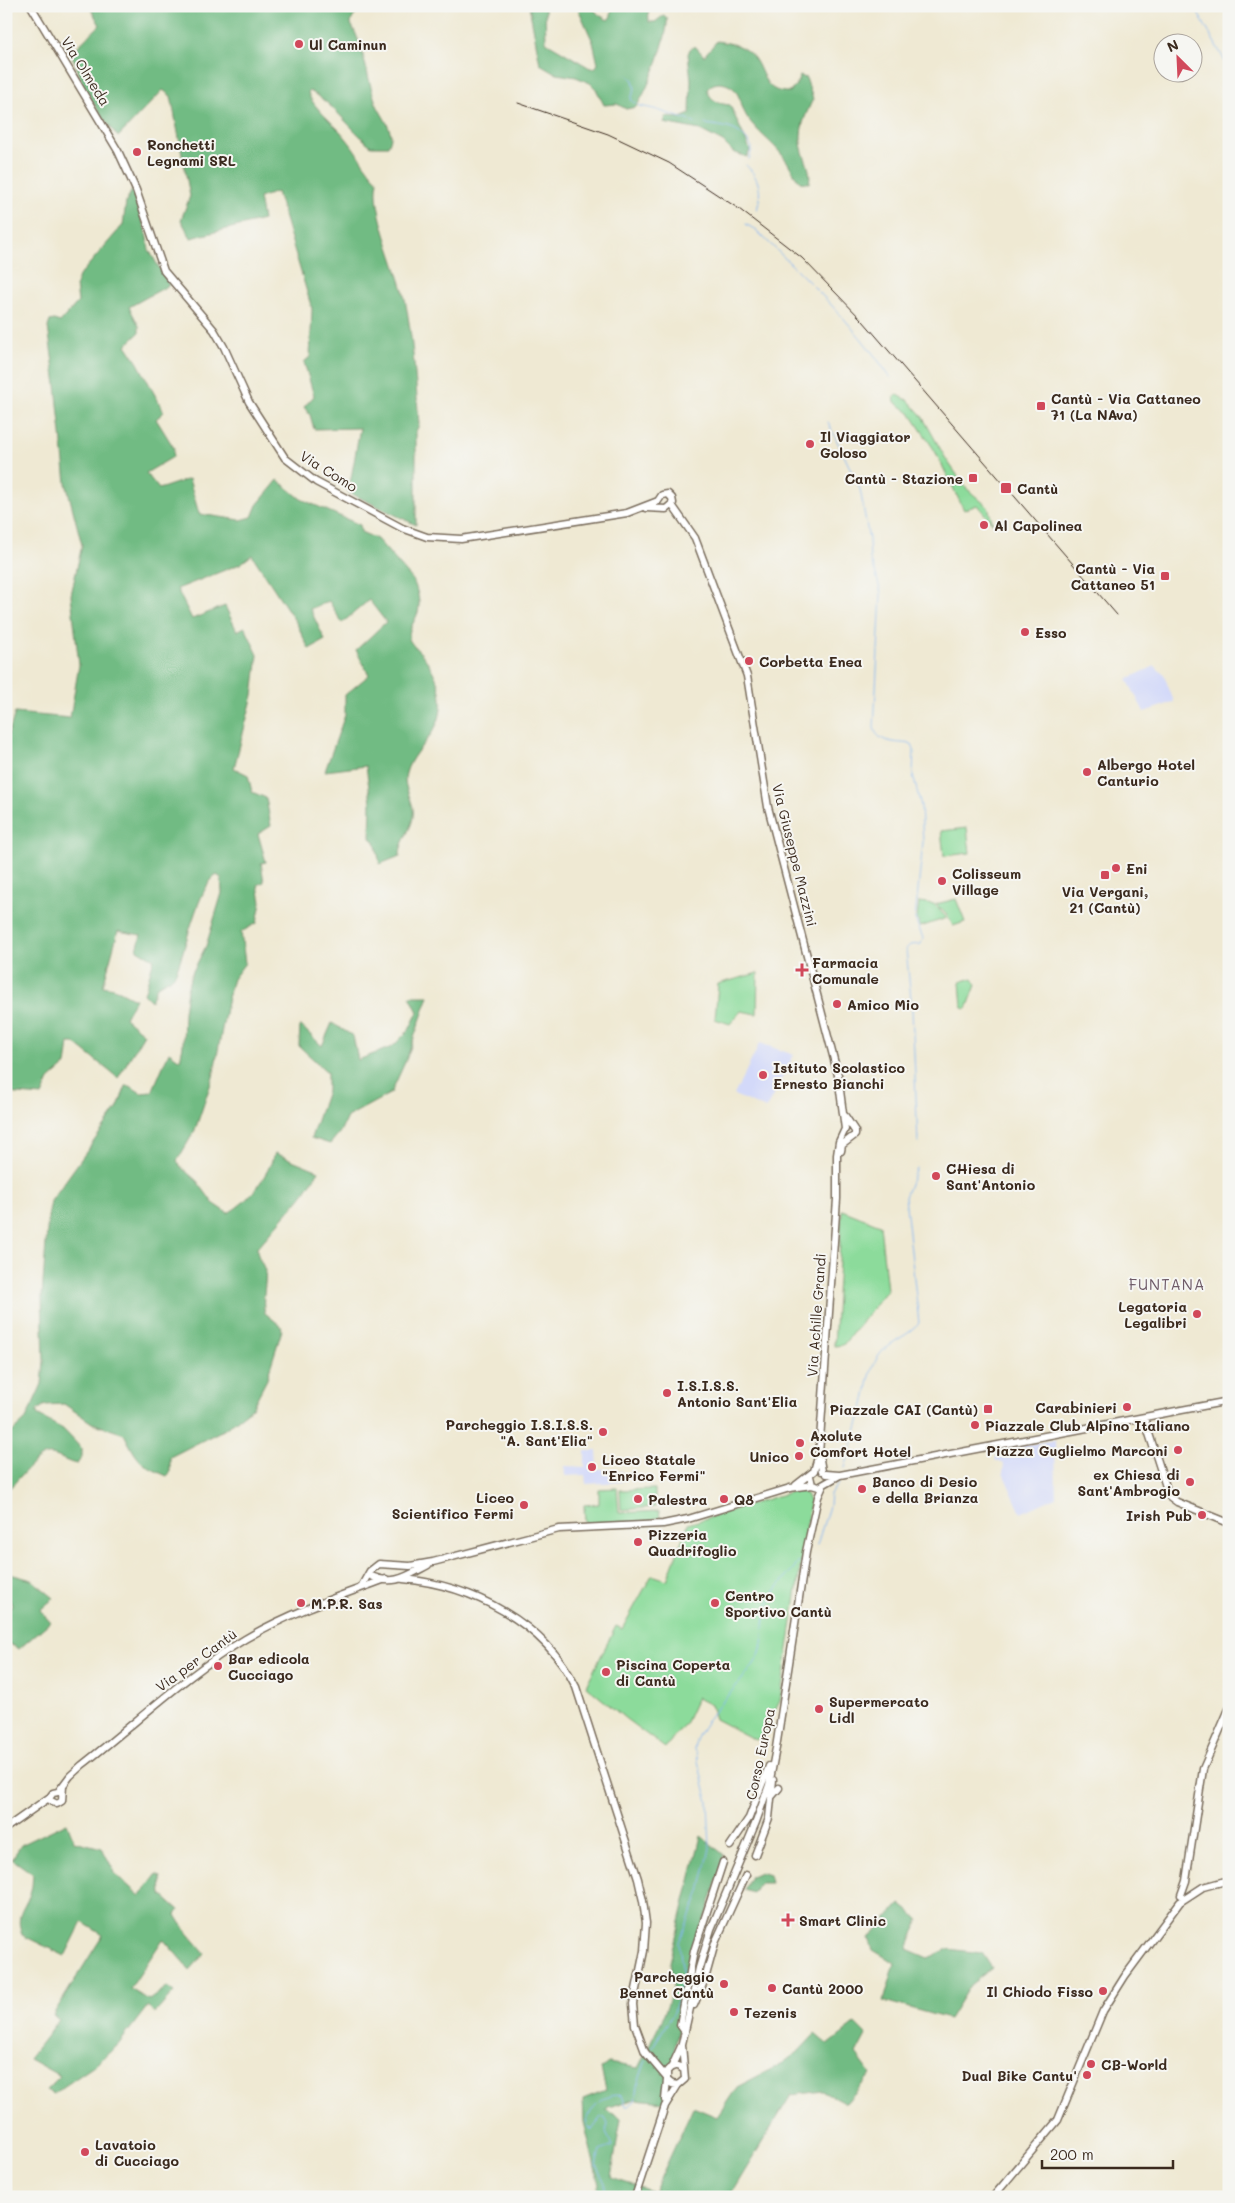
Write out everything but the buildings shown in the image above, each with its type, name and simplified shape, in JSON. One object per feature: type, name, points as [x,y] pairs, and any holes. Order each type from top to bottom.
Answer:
[{"type":"main road","name":"Via Olmeda","points":[[31,6],[118,151]]},
{"type":"main road","name":"Via Como","points":[[118,151],[136,190],[164,270],[214,330],[224,347],[249,402],[284,458],[316,482],[402,528],[419,535],[438,538],[461,539],[610,516],[643,508],[665,506]]},
{"type":"main road","name":"Via Giuseppe Mazzini","points":[[665,506],[686,523],[695,538],[747,676],[768,807],[834,1058],[847,1132]]},
{"type":"main road","name":"Via Achille Grandi","points":[[812,1473],[819,1454],[837,1177],[842,1145],[847,1132]]},
{"type":"main road","points":[[403,1579],[412,1571],[434,1562],[546,1532],[663,1524],[688,1519],[790,1488],[825,1484],[840,1475],[1229,1401]]},
{"type":"main road","points":[[1144,1418],[1169,1496],[1229,1523]]},
{"type":"main road","name":"Via Achille Grandi","points":[[819,1454],[825,1484]]},
{"type":"main road","points":[[790,1488],[812,1473],[824,1472],[840,1475]]},
{"type":"main road","name":"Corso Europa","points":[[665,2106],[666,2078],[682,2044],[711,1929],[766,1794],[776,1748],[813,1518],[812,1473]]},
{"type":"main road","name":"Corso Europa","points":[[813,1518],[825,1484]]},
{"type":"main road","points":[[360,1587],[373,1567],[378,1564],[391,1563],[412,1571],[422,1581]]},
{"type":"main road","points":[[369,1575],[386,1579],[422,1581],[476,1597],[509,1615],[551,1648],[564,1666],[576,1687],[638,1879],[643,1901],[646,1923],[644,1951],[633,2004],[639,2039],[645,2052],[666,2078],[672,2084],[678,2085]]},
{"type":"main road","name":"Via per Cantù","points":[[60,1793],[64,1783],[82,1765],[233,1646],[272,1624],[360,1587],[386,1579]]},
{"type":"main road","points":[[993,2197],[1058,2120],[1103,2011],[1124,1976],[1171,1914],[1180,1899],[1186,1881],[1203,1768],[1229,1709]]},
{"type":"main road","points":[[730,1846],[748,1818],[763,1774],[776,1748]]},
{"type":"main road","points":[[755,1854],[769,1818],[776,1748]]},
{"type":"main road","points":[[772,1796],[779,1788]]},
{"type":"main road","points":[[53,1793],[60,1793],[60,1803],[56,1804],[51,1799],[53,1793]]},
{"type":"main road","points":[[6,1828],[39,1803],[51,1799]]},
{"type":"main road","points":[[685,2032],[680,2025],[694,1951],[722,1862]]},
{"type":"main road","points":[[688,2018],[705,1980],[715,1943],[746,1875]]},
{"type":"main road","points":[[1180,1899],[1203,1887],[1229,1880]]},
{"type":"main road","name":"Corso Europa","points":[[634,2197],[665,2106],[678,2085],[685,2079],[682,2044]]},
{"type":"main road","points":[[657,2065],[678,2066],[684,2070]]},
{"type":"shaded area","points":[[1155,666],[1164,675],[1174,702],[1144,712],[1127,679]]},
{"type":"shaded area","name":"Istituto Scolastico Ernesto Bianchi","points":[[760,1043],[794,1055],[766,1109],[734,1095]]},
{"type":"shaded area","points":[[1055,1440],[1056,1497],[1021,1513],[1003,1473],[1004,1464],[995,1460],[999,1450]]},
{"type":"shaded area","name":"Liceo Statale \"Enrico Fermi\"","points":[[585,1451],[597,1451],[598,1469],[604,1469],[605,1474],[622,1471],[622,1482],[586,1484],[585,1475],[565,1476],[565,1466],[585,1467]]},
{"type":"green space","points":[[89,6],[220,6],[224,10],[228,6],[363,6],[351,21],[351,24],[356,33],[376,103],[390,131],[391,138],[388,146],[371,146],[327,103],[310,91],[308,93],[314,104],[341,132],[378,181],[378,207],[402,286],[412,346],[419,425],[416,431],[416,525],[348,492],[360,428],[314,429],[310,415],[304,407],[314,396],[304,362],[310,357],[312,309],[277,192],[259,198],[263,220],[191,238],[181,220],[190,196],[171,96],[163,90],[118,137],[88,94],[76,63],[70,54],[100,25]]},
{"type":"green space","points":[[529,6],[545,6],[546,42],[590,68],[595,68],[598,64],[593,42],[577,6],[591,6],[599,15],[608,20],[611,16],[612,6],[648,6],[649,22],[655,22],[663,16],[667,18],[665,38],[657,63],[636,107],[626,109],[617,104],[604,105],[596,89],[590,83],[576,77],[557,74],[540,64]]},
{"type":"green space","points":[[717,41],[736,45],[747,51],[753,57],[768,84],[780,91],[790,92],[800,76],[806,78],[813,99],[803,124],[801,141],[809,172],[809,183],[800,182],[795,176],[788,162],[745,114],[736,92],[728,85],[716,83],[707,90],[716,101],[730,105],[750,150],[747,157],[733,152],[723,142],[700,130],[664,123],[666,117],[680,118],[690,114],[691,80],[688,54],[690,49],[695,46],[704,56]]},
{"type":"green space","points":[[132,190],[146,232],[149,250],[169,285],[129,307],[139,326],[139,333],[126,345],[138,363],[164,412],[156,419],[174,448],[173,457],[146,473],[159,489],[189,479],[199,514],[241,520],[252,517],[257,505],[278,480],[301,499],[360,525],[361,532],[377,539],[413,580],[418,596],[419,608],[409,639],[424,657],[435,675],[441,695],[441,705],[437,725],[413,757],[406,773],[405,784],[412,806],[413,817],[401,846],[400,856],[380,864],[375,841],[370,838],[371,802],[366,766],[325,771],[345,715],[345,695],[369,675],[356,650],[386,622],[369,600],[342,623],[329,601],[310,609],[325,640],[309,649],[297,624],[252,555],[240,564],[177,589],[192,619],[225,606],[237,631],[245,627],[258,655],[253,695],[234,768],[248,775],[252,792],[266,798],[271,826],[258,834],[266,862],[261,863],[264,882],[258,885],[261,902],[257,923],[241,932],[245,963],[233,979],[229,992],[213,1077],[195,1130],[177,1161],[197,1181],[213,1203],[228,1213],[257,1188],[275,1153],[319,1171],[302,1196],[257,1248],[265,1271],[265,1313],[281,1326],[282,1330],[266,1381],[252,1408],[225,1429],[170,1457],[170,1473],[167,1476],[140,1461],[124,1434],[92,1423],[64,1404],[45,1405],[37,1410],[37,1415],[63,1429],[82,1449],[82,1457],[77,1464],[46,1455],[34,1463],[6,1491],[6,1438],[26,1419],[42,1384],[44,1361],[42,1296],[51,1201],[117,1109],[126,1086],[130,1086],[141,1093],[152,1092],[169,1052],[180,1060],[183,1046],[187,990],[191,975],[206,946],[222,893],[221,878],[217,875],[210,881],[198,905],[175,974],[157,986],[151,1001],[144,994],[154,959],[137,950],[141,935],[118,931],[103,986],[114,988],[135,999],[125,1018],[144,1034],[118,1078],[74,1043],[69,1043],[66,1065],[49,1080],[42,1096],[6,1093],[6,741],[15,713],[70,718],[79,665],[71,595],[82,545],[66,483],[48,327],[50,321],[60,322],[78,302],[76,285],[79,276],[123,225],[126,202]]},
{"type":"green space","points":[[896,394],[909,401],[922,416],[946,459],[966,488],[988,507],[993,524],[977,505],[964,510],[935,451],[910,413],[895,402],[894,397]]},
{"type":"green space","points":[[967,828],[970,853],[944,856],[941,831]]},
{"type":"green space","points":[[956,899],[965,922],[953,926],[947,915],[936,904]]},
{"type":"green space","points":[[919,902],[934,904],[947,918],[920,927],[917,918]]},
{"type":"green space","points":[[758,973],[757,1014],[741,1011],[730,1024],[715,1019],[718,984]]},
{"type":"green space","points":[[973,978],[976,985],[967,1009],[962,1008],[960,982]]},
{"type":"green space","points":[[410,996],[429,996],[406,1060],[391,1093],[347,1117],[340,1132],[330,1144],[311,1138],[327,1091],[327,1072],[299,1046],[300,1025],[322,1046],[332,1023],[353,1036],[358,1060],[392,1047],[409,1030],[418,1012]]},
{"type":"green space","points":[[842,1210],[880,1225],[887,1290],[843,1345],[834,1346]]},
{"type":"green space","points":[[617,1488],[619,1513],[659,1511],[660,1519],[655,1518],[651,1521],[585,1523],[584,1505],[599,1504],[599,1489]]},
{"type":"green space","name":"Palestra","points":[[655,1489],[655,1507],[621,1510],[620,1490]]},
{"type":"green space","name":"Centro Sportivo Cantù","points":[[797,1490],[806,1494],[810,1503],[780,1701],[763,1735],[755,1740],[715,1719],[711,1705],[697,1698],[686,1722],[665,1748],[586,1686],[616,1626],[622,1629],[652,1575],[667,1580],[688,1524]]},
{"type":"green space","points":[[6,1573],[32,1580],[54,1598],[40,1610],[50,1622],[19,1649],[6,1642],[6,1609],[13,1606],[6,1594]]},
{"type":"green space","points":[[67,1823],[74,1841],[102,1848],[116,1875],[140,1896],[157,1874],[161,1877],[162,1895],[179,1910],[176,1915],[184,1928],[205,1953],[190,1970],[163,1939],[130,1989],[149,2000],[167,1987],[174,1992],[155,2013],[147,2007],[118,2045],[94,2066],[53,2094],[46,2090],[60,2076],[29,2059],[59,2020],[53,2015],[103,1935],[82,1922],[65,1956],[22,1935],[19,1921],[32,1888],[33,1874],[12,1859],[21,1845]]},
{"type":"green space","points":[[701,1836],[723,1854],[723,1862],[694,1951],[664,2102],[636,2099],[608,2107],[606,2110],[621,2119],[611,2178],[654,2192],[693,2107],[717,2117],[737,2087],[783,2063],[798,2052],[815,2034],[828,2045],[855,2024],[866,2035],[856,2054],[871,2074],[846,2103],[823,2091],[791,2095],[729,2197],[593,2197],[599,2184],[584,2122],[583,2099],[606,2090],[601,2069],[608,2063],[638,2068],[662,2020],[674,1986],[670,1962]]},
{"type":"green space","points":[[760,1872],[769,1875],[771,1883],[759,1883],[753,1893],[744,1890],[751,1876]]},
{"type":"green space","points":[[900,1904],[919,1919],[907,1949],[928,1958],[948,1949],[982,1953],[992,1968],[970,1985],[949,2019],[884,2001],[895,1963],[873,1950],[869,1938]]},
{"type":"waterway","points":[[1194,6],[1226,63],[1229,85]]},
{"type":"waterway","points":[[627,75],[633,80],[635,90],[631,98],[632,101],[640,106],[697,123]]},
{"type":"waterway","points":[[705,124],[720,126],[738,132],[748,141],[752,148],[749,159]]},
{"type":"waterway","points":[[746,165],[751,170],[759,186],[757,210]]},
{"type":"waterway","points":[[746,224],[757,231],[844,319],[890,377]]},
{"type":"waterway","points":[[828,422],[860,489],[869,539],[870,559],[881,593],[874,728],[876,733],[884,740],[912,744],[914,749],[913,775],[921,806],[923,842],[915,919],[923,938],[921,944],[910,945],[906,949],[912,1009],[918,1142]]},
{"type":"waterway","points":[[845,1468],[876,1360],[884,1349],[919,1323],[905,1197],[916,1168]]},
{"type":"waterway","points":[[817,1545],[829,1506],[830,1494],[841,1480]]},
{"type":"waterway","points":[[652,2048],[674,2012],[683,1976],[679,1942],[700,1892],[710,1848],[708,1802],[694,1750],[696,1740],[710,1716],[756,1661],[761,1649],[765,1619],[771,1599],[799,1562]]},
{"type":"waterway","points":[[605,2197],[605,2183],[596,2165],[600,2151],[612,2146],[606,2132],[608,2124],[605,2118],[601,2118],[592,2130],[587,2125],[588,2119],[594,2107],[610,2096],[622,2096],[626,2106],[635,2101],[637,2086],[646,2060]]},
{"type":"railway","points":[[518,103],[608,134],[669,163],[739,209],[802,258],[863,321],[1117,615]]},
{"type":"place","name":"Ul Caminun","points":[[299,44]]},
{"type":"place","name":"Ronchetti Legnami SRL","points":[[137,152]]},
{"type":"place","name":"Cantù - Via Cattaneo 71 (La NAva)","points":[[1041,406]]},
{"type":"place","name":"Il Viaggiator Goloso","points":[[810,444]]},
{"type":"place","name":"Cantù - Stazione","points":[[973,478]]},
{"type":"place","name":"Cantù","points":[[1006,488]]},
{"type":"place","name":"Al Capolinea","points":[[984,525]]},
{"type":"place","name":"Cantù - Via Cattaneo 51","points":[[1165,576]]},
{"type":"place","name":"Esso","points":[[1025,632]]},
{"type":"place","name":"Corbetta Enea","points":[[749,661]]},
{"type":"place","name":"Albergo Hotel Canturio","points":[[1087,772]]},
{"type":"place","name":"Eni","points":[[1116,868]]},
{"type":"place","name":"Via Vergani, 21 (Cantù)","points":[[1105,875]]},
{"type":"place","name":"Colisseum Village","points":[[942,881]]},
{"type":"place","name":"Farmacia Comunale","points":[[802,970]]},
{"type":"place","name":"Amico Mio","points":[[837,1004]]},
{"type":"place","name":"Istituto Scolastico Ernesto Bianchi","points":[[763,1075]]},
{"type":"place","name":"CHiesa di Sant'Antonio","points":[[936,1176]]},
{"type":"place","name":"Legatoria Legalibri","points":[[1197,1314]]},
{"type":"place","name":"I.S.I.S.S. Antonio Sant'Elia","points":[[667,1393]]},
{"type":"place","name":"Carabinieri","points":[[1127,1407]]},
{"type":"place","name":"Piazzale CAI (Cantù)","points":[[988,1409]]},
{"type":"place","name":"Piazzale Club Alpino Italiano","points":[[975,1425]]},
{"type":"place","name":"Parcheggio I.S.I.S.S. \"A. Sant'Elia\"","points":[[603,1432]]},
{"type":"place","name":"Axolute Comfort Hotel","points":[[800,1443]]},
{"type":"place","name":"Piazza Guglielmo Marconi","points":[[1178,1450]]},
{"type":"place","name":"Unico","points":[[799,1456]]},
{"type":"place","name":"Liceo Statale \"Enrico Fermi\"","points":[[592,1467]]},
{"type":"place","name":"ex Chiesa di Sant'Ambrogio","points":[[1190,1482]]},
{"type":"place","name":"Banco di Desio e della Brianza","points":[[862,1489]]},
{"type":"place","name":"Palestra","points":[[638,1499]]},
{"type":"place","name":"Q8","points":[[724,1499]]},
{"type":"place","name":"Liceo Scientifico Fermi","points":[[524,1505]]},
{"type":"place","name":"Irish Pub","points":[[1202,1515]]},
{"type":"place","name":"Pizzeria Quadrifoglio","points":[[638,1542]]},
{"type":"place","name":"M.P.R. Sas","points":[[301,1603]]},
{"type":"place","name":"Centro Sportivo Cantù","points":[[715,1603]]},
{"type":"place","name":"Bar edicola Cucciago","points":[[218,1666]]},
{"type":"place","name":"Piscina Coperta di Cantù","points":[[606,1672]]},
{"type":"place","name":"Supermercato Lidl","points":[[819,1709]]},
{"type":"place","name":"Smart Clinic","points":[[788,1920]]},
{"type":"place","name":"Parcheggio Bennet Cantù","points":[[724,1984]]},
{"type":"place","name":"Cantù 2000","points":[[772,1988]]},
{"type":"place","name":"Il Chiodo Fisso","points":[[1103,1991]]},
{"type":"place","name":"Tezenis","points":[[734,2012]]},
{"type":"place","name":"CB-World","points":[[1091,2064]]},
{"type":"place","name":"Dual Bike Cantu'","points":[[1087,2075]]},
{"type":"place","name":"Lavatoio di Cucciago","points":[[85,2152]]},
{"type":"district","name":"FUNTANA","points":[[1167,1284]]}]
